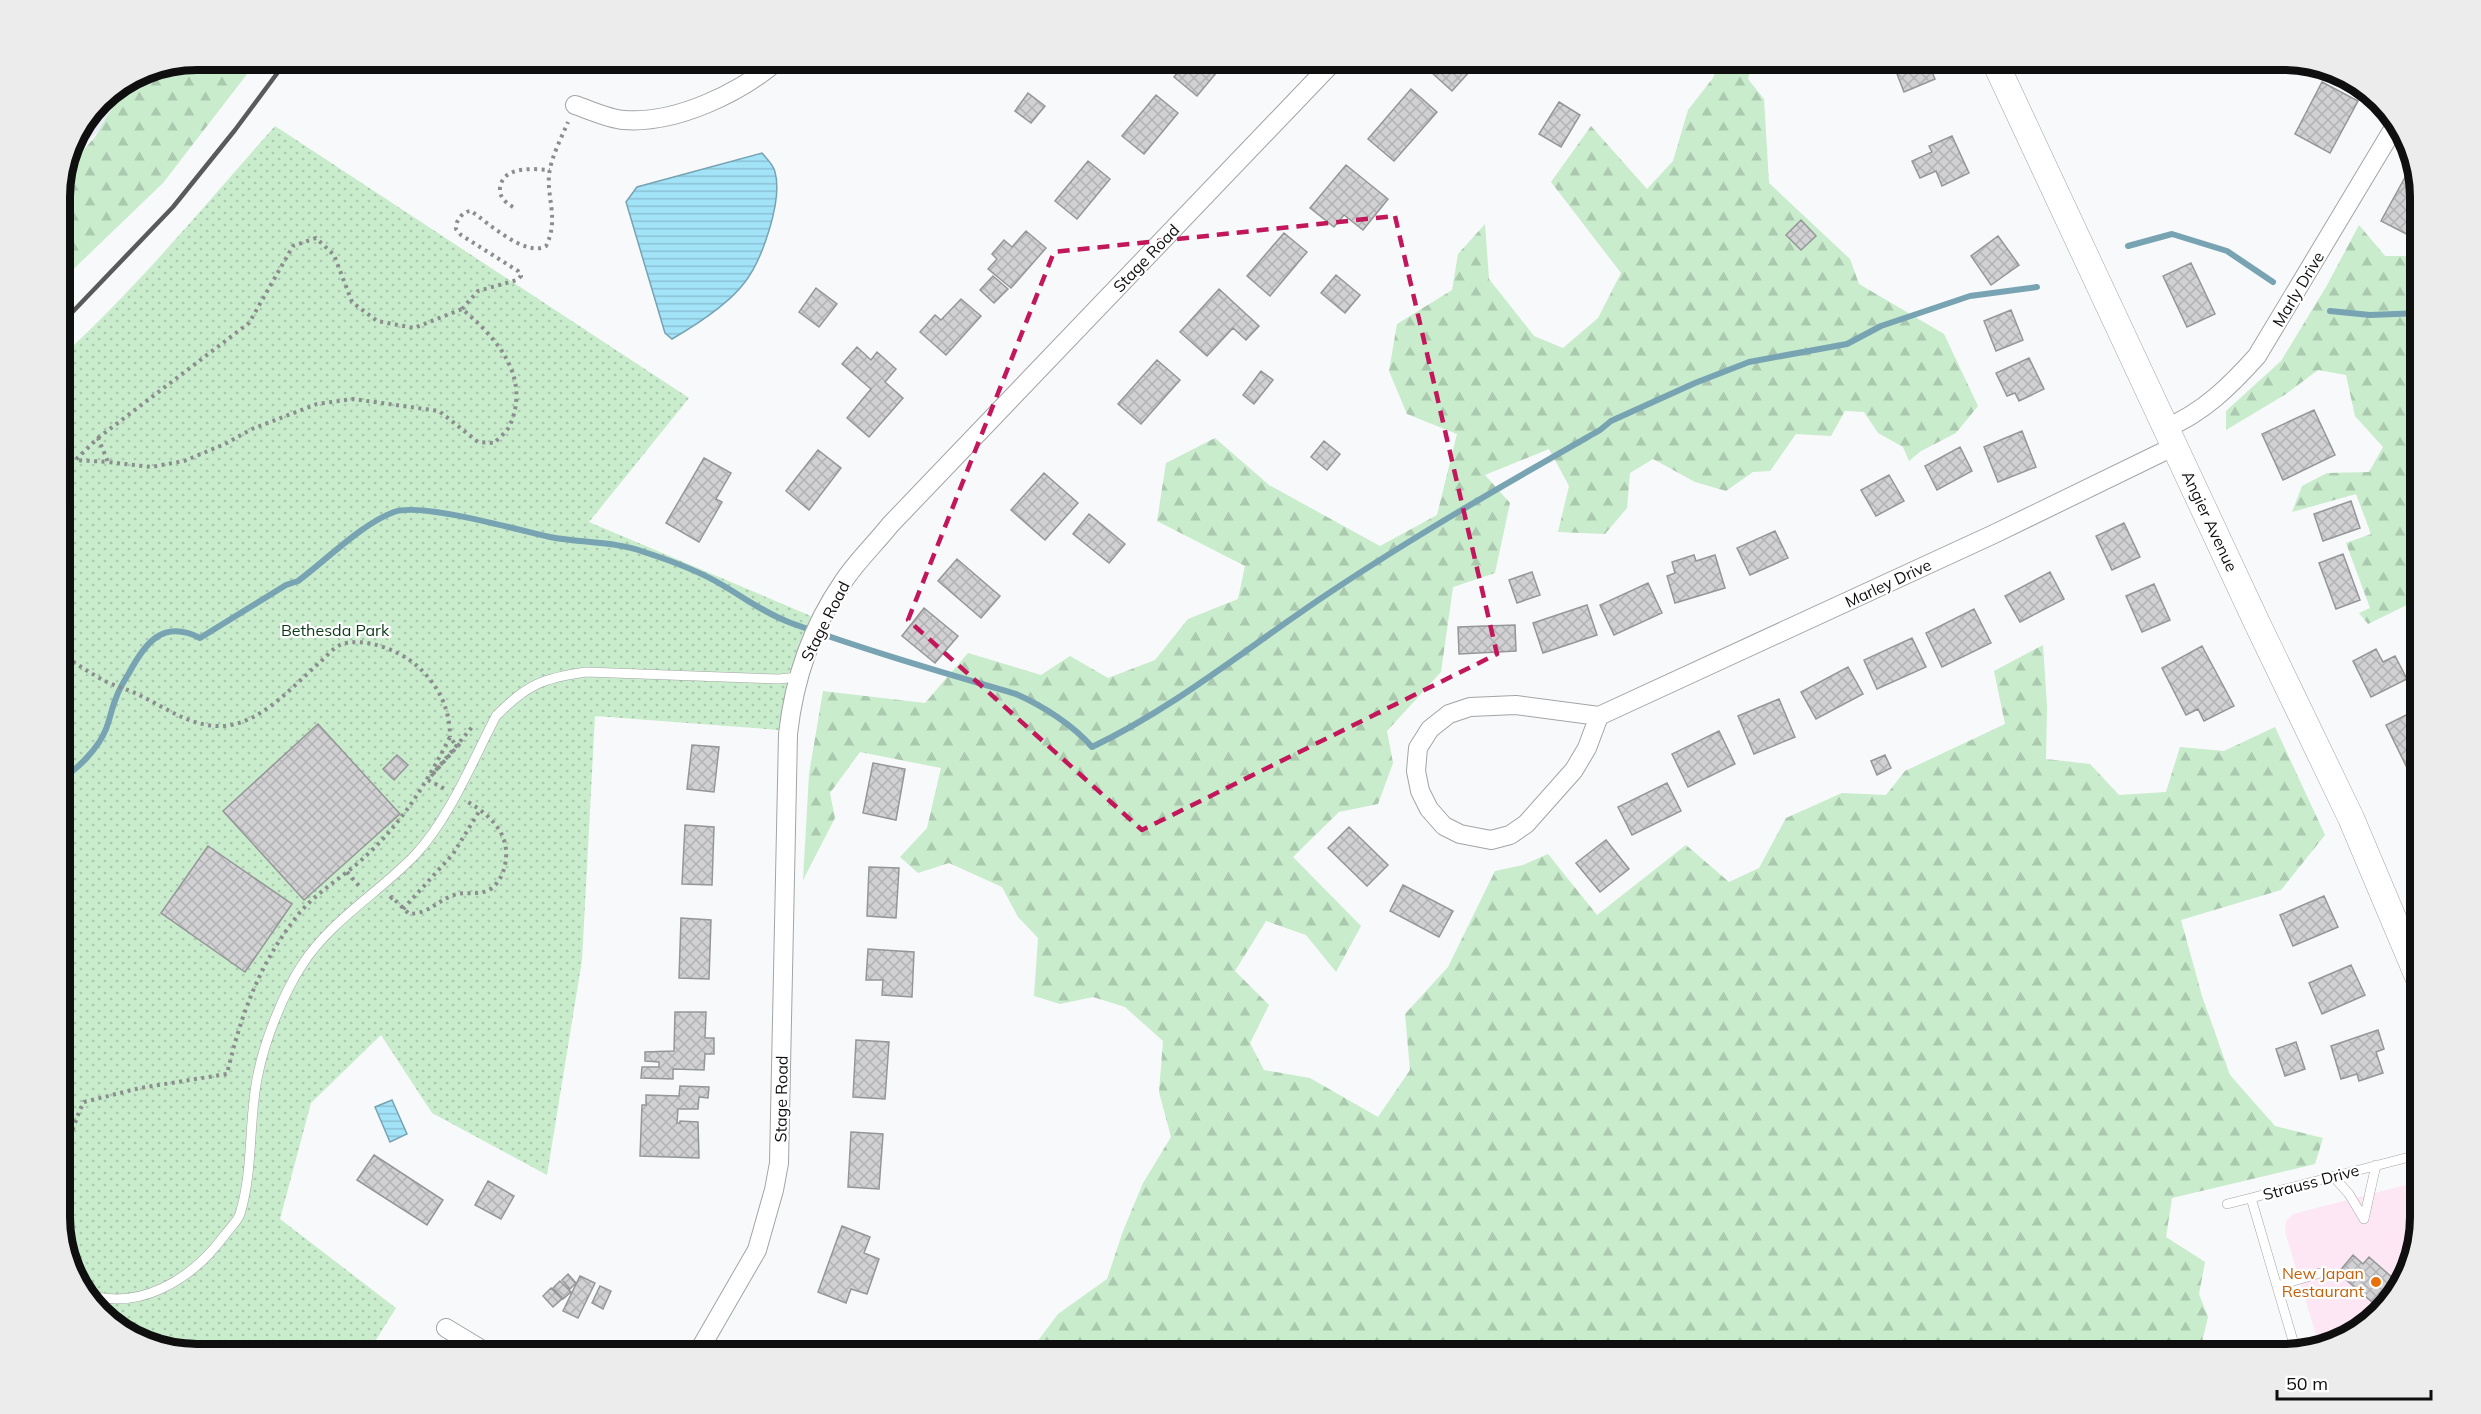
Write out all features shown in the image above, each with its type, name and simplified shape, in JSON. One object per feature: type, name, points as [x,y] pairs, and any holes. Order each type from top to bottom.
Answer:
[{"type":"main road","name":"Angier Avenue","points":[[1999,70],[2262,633],[2356,828],[2410,958]]},
{"type":"street","points":[[575,105],[623,120],[668,118],[718,98],[766,70]]},
{"type":"street","name":"Stage Road","points":[[703,1344],[757,1250],[779,1163],[788,734],[791,706],[798,677],[822,619],[843,582],[890,525],[1325,70]]},
{"type":"street","name":"Marly Drive","points":[[2171,437],[2181,422],[2204,407],[2239,376],[2257,356],[2392,132]]},
{"type":"street","name":"Marley Drive","points":[[1599,716],[1994,534],[2171,437]]},
{"type":"street","points":[[1516,705],[1599,716],[1587,748],[1574,770],[1526,824],[1510,835],[1491,840],[1460,834],[1444,826],[1429,810],[1420,791],[1416,771],[1418,748],[1430,729],[1449,714],[1470,707],[1516,705]]},
{"type":"street","points":[[446,1328],[472,1344]]},
{"type":"lane","points":[[98,1295],[125,1299],[159,1291],[211,1253],[240,1216],[250,1159],[258,1074],[280,1006],[303,964],[339,922],[416,853],[444,814],[496,716],[523,692],[538,682],[586,672],[779,679],[798,677]]},
{"type":"lane","name":"Strauss Drive","points":[[2294,1343],[2251,1198],[2410,1157]]},
{"type":"lane","points":[[2332,1176],[2349,1194],[2364,1219],[2376,1165]]},
{"type":"lane","points":[[2227,1204],[2251,1198]]},
{"type":"lane","points":[[2277,1286],[2320,1273]]},
{"type":"path","points":[[71,465],[98,438],[249,323],[293,246],[316,238],[334,255],[352,302],[377,321],[414,328],[462,309],[478,291],[517,280],[521,276],[518,271],[461,235],[456,229],[456,224],[466,212],[471,211],[507,237],[537,249],[544,248],[548,242],[552,219],[550,170],[575,105]]},
{"type":"path","points":[[513,207],[500,192],[501,185],[507,176],[520,170],[550,170]]},
{"type":"path","points":[[76,460],[151,467],[184,461],[225,444],[252,429],[317,404],[353,399],[439,411],[478,442],[494,443],[509,427],[518,392],[510,363],[485,328],[462,309]]},
{"type":"path","points":[[98,438],[108,462]]},
{"type":"path","points":[[71,661],[105,681],[140,695],[166,710],[194,722],[222,726],[254,718],[340,645],[368,642],[389,649],[413,663],[432,679],[445,705],[450,722],[450,737],[428,780]]},
{"type":"path","points":[[428,780],[474,724]]},
{"type":"path","points":[[450,737],[457,747]]},
{"type":"path","points":[[71,1137],[74,1121],[84,1102],[140,1088],[227,1074],[243,1011],[252,988],[289,927],[314,897],[368,855],[393,828],[428,780],[463,740]]},
{"type":"path","points":[[368,897],[378,910],[392,897],[410,914],[422,914],[452,895],[480,893],[492,888],[502,876],[507,858],[506,843],[500,828],[480,810],[428,780]]},
{"type":"path","points":[[403,909],[453,854],[480,810]]},
{"type":"highlighted area","points":[[1395,216],[1497,654],[1142,830],[908,620],[1054,252]]},
{"type":"shaded area","points":[[134,88],[80,150],[102,114]]},
{"type":"shaded area","points":[[2410,1184],[2409,1233],[2401,1265],[2393,1280],[2384,1294],[2361,1317],[2332,1334],[2317,1339],[2285,1232],[2286,1221],[2293,1214]]},
{"type":"green space","points":[[198,70],[250,70],[163,183],[71,271],[73,173],[78,157],[95,137],[117,100],[149,80],[173,73]]},
{"type":"green space","points":[[1716,70],[1750,70],[1748,79],[1764,99],[1769,183],[1850,259],[1859,284],[1944,334],[1978,406],[1956,433],[1921,451],[1909,461],[1903,447],[1878,433],[1864,412],[1845,411],[1831,436],[1796,434],[1770,471],[1753,472],[1726,491],[1695,482],[1653,459],[1630,473],[1627,508],[1605,534],[1558,532],[1569,486],[1549,449],[1485,475],[1510,503],[1495,573],[1453,587],[1441,672],[1387,731],[1393,763],[1378,804],[1339,812],[1293,857],[1361,926],[1336,972],[1306,935],[1266,921],[1235,971],[1269,1005],[1250,1043],[1264,1070],[1310,1078],[1378,1117],[1410,1070],[1405,1014],[1448,967],[1495,871],[1523,865],[1548,854],[1597,915],[1686,845],[1729,882],[1759,868],[1786,818],[1842,793],[1886,795],[1905,771],[2005,724],[1994,671],[2043,645],[2047,706],[2046,759],[2090,764],[2119,795],[2166,792],[2180,747],[2224,751],[2275,727],[2325,835],[2281,890],[2181,920],[2202,996],[2230,1075],[2275,1126],[2323,1138],[2315,1164],[2172,1198],[2166,1237],[2205,1262],[2199,1294],[2208,1317],[2203,1344],[1036,1344],[1058,1314],[1107,1279],[1123,1231],[1143,1183],[1171,1137],[1159,1092],[1163,1041],[1125,1007],[1093,997],[1060,1004],[1034,996],[1038,938],[1018,917],[1002,887],[949,863],[918,873],[900,857],[927,828],[941,768],[860,752],[830,793],[835,818],[803,880],[809,774],[823,691],[925,703],[968,653],[1041,675],[1070,656],[1108,678],[1155,660],[1188,619],[1238,599],[1245,566],[1157,521],[1166,463],[1215,438],[1269,485],[1380,546],[1437,515],[1457,434],[1407,414],[1389,371],[1397,324],[1452,290],[1458,254],[1485,224],[1489,279],[1534,336],[1563,348],[1598,318],[1621,273],[1551,182],[1591,126],[1647,189],[1673,161],[1688,110],[1713,78]]},
{"type":"green space","name":"Bethesda Park","points":[[275,126],[689,398],[589,522],[811,616],[788,676],[779,730],[595,716],[582,960],[547,1175],[432,1113],[381,1035],[311,1103],[280,1219],[396,1308],[373,1344],[198,1344],[149,1334],[120,1317],[102,1300],[84,1273],[73,1241],[71,1225],[71,348],[117,303]]},
{"type":"green space","points":[[2359,225],[2385,256],[2410,256],[2410,603],[2368,624],[2359,613],[2370,608],[2346,543],[2371,534],[2356,494],[2292,512],[2302,486],[2327,473],[2369,472],[2383,447],[2355,416],[2346,375],[2318,370],[2286,394],[2226,430],[2226,411],[2281,361],[2326,287]]},
{"type":"water","points":[[762,153],[773,167],[777,184],[774,213],[758,259],[745,282],[730,299],[672,339],[665,333],[626,202],[637,187]]},
{"type":"water","points":[[392,1100],[407,1134],[390,1142],[375,1107]]},
{"type":"building","points":[[1180,70],[1219,70],[1197,96],[1174,77]]},
{"type":"building","points":[[1433,70],[1471,70],[1452,91],[1431,72]]},
{"type":"building","points":[[1895,70],[1931,70],[1935,79],[1904,92]]},
{"type":"building","points":[[2322,82],[2358,101],[2330,153],[2295,134]]},
{"type":"building","points":[[1411,89],[1437,112],[1394,161],[1368,139]]},
{"type":"building","points":[[1028,93],[1045,106],[1031,123],[1015,111]]},
{"type":"building","points":[[1156,95],[1178,113],[1144,154],[1122,136]]},
{"type":"building","points":[[1559,102],[1580,115],[1561,147],[1539,134]]},
{"type":"building","points":[[1952,136],[1969,173],[1942,186],[1936,171],[1920,178],[1912,161],[1932,152],[1929,146]]},
{"type":"building","points":[[1088,161],[1110,179],[1077,219],[1055,201]]},
{"type":"building","points":[[1346,165],[1388,199],[1363,230],[1344,215],[1334,227],[1310,208]]},
{"type":"building","points":[[2408,172],[2410,236],[2381,221]]},
{"type":"building","points":[[1801,220],[1816,236],[1801,250],[1786,235]]},
{"type":"building","points":[[1026,231],[1046,248],[1011,288],[988,269],[997,259],[992,254],[1004,240],[1012,247]]},
{"type":"building","points":[[1284,233],[1307,252],[1270,296],[1247,276]]},
{"type":"building","points":[[1998,236],[2019,265],[1991,285],[1971,256]]},
{"type":"building","points":[[2191,263],[2215,314],[2187,327],[2163,276]]},
{"type":"building","points":[[1336,275],[1360,295],[1345,313],[1321,293]]},
{"type":"building","points":[[993,276],[1008,289],[994,303],[980,290]]},
{"type":"building","points":[[816,288],[837,304],[819,327],[799,312]]},
{"type":"building","points":[[1219,289],[1259,326],[1246,340],[1233,328],[1207,356],[1180,332]]},
{"type":"building","points":[[961,299],[981,316],[946,355],[920,332],[935,315],[941,320]]},
{"type":"building","points":[[2011,310],[2023,340],[1996,351],[1984,321]]},
{"type":"building","points":[[857,347],[871,360],[877,352],[896,369],[885,382],[903,398],[869,437],[847,418],[871,389],[842,364]]},
{"type":"building","points":[[2029,358],[2044,389],[2019,401],[2015,393],[2007,396],[1996,373]]},
{"type":"building","points":[[1157,360],[1180,380],[1141,424],[1118,404]]},
{"type":"building","points":[[1261,371],[1273,380],[1254,404],[1243,395]]},
{"type":"building","points":[[2314,410],[2335,455],[2283,480],[2262,434]]},
{"type":"building","points":[[2022,431],[2036,467],[1998,482],[1984,447]]},
{"type":"building","points":[[1324,441],[1340,454],[1327,470],[1311,457]]},
{"type":"building","points":[[1960,447],[1972,471],[1937,490],[1925,466]]},
{"type":"building","points":[[818,450],[841,468],[809,510],[786,491]]},
{"type":"building","points":[[704,458],[731,473],[716,499],[722,502],[699,542],[666,523]]},
{"type":"building","points":[[1044,473],[1078,503],[1045,540],[1011,510]]},
{"type":"building","points":[[1889,475],[1904,501],[1876,516],[1861,490]]},
{"type":"building","points":[[2351,501],[2360,528],[2323,541],[2314,514]]},
{"type":"building","points":[[1089,514],[1125,544],[1109,563],[1073,534]]},
{"type":"building","points":[[2124,523],[2140,557],[2112,570],[2096,536]]},
{"type":"building","points":[[1775,531],[1788,558],[1750,575],[1737,548]]},
{"type":"building","points":[[2343,554],[2360,600],[2336,609],[2319,563]]},
{"type":"building","points":[[1694,555],[1696,561],[1715,555],[1725,588],[1675,603],[1667,576],[1675,573],[1672,562]]},
{"type":"building","points":[[957,559],[1000,596],[981,618],[938,581]]},
{"type":"building","points":[[1532,572],[1540,595],[1517,603],[1509,580]]},
{"type":"building","points":[[2050,572],[2064,599],[2020,622],[2005,596]]},
{"type":"building","points":[[1648,583],[1662,613],[1614,635],[1600,605]]},
{"type":"building","points":[[2154,584],[2170,620],[2142,632],[2126,596]]},
{"type":"building","points":[[1587,605],[1597,635],[1543,653],[1533,623]]},
{"type":"building","points":[[924,608],[958,636],[935,663],[902,636]]},
{"type":"building","points":[[1974,609],[1991,643],[1942,667],[1926,633]]},
{"type":"building","points":[[1515,625],[1516,651],[1459,654],[1458,627]]},
{"type":"building","points":[[1912,638],[1926,667],[1877,689],[1864,660]]},
{"type":"building","points":[[2202,646],[2234,706],[2204,721],[2198,709],[2186,715],[2162,668]]},
{"type":"building","points":[[2376,649],[2383,662],[2395,656],[2407,679],[2371,697],[2353,661]]},
{"type":"building","points":[[1848,667],[1863,694],[1816,719],[1801,692]]},
{"type":"building","points":[[1779,699],[1795,737],[1754,754],[1738,716]]},
{"type":"building","points":[[2410,713],[2410,774],[2386,725]]},
{"type":"building","points":[[318,724],[400,814],[304,900],[223,811]]},
{"type":"building","points":[[1719,731],[1735,764],[1688,787],[1672,754]]},
{"type":"building","points":[[692,745],[719,747],[714,792],[687,789]]},
{"type":"building","points":[[397,755],[408,765],[394,780],[383,769]]},
{"type":"building","points":[[1885,755],[1891,768],[1877,775],[1871,761]]},
{"type":"building","points":[[873,763],[905,769],[896,820],[863,813]]},
{"type":"building","points":[[1667,783],[1681,811],[1632,835],[1618,807]]},
{"type":"building","points":[[685,825],[714,827],[712,885],[682,884]]},
{"type":"building","points":[[1349,827],[1388,865],[1367,886],[1328,848]]},
{"type":"building","points":[[1606,840],[1629,869],[1600,892],[1576,863]]},
{"type":"building","points":[[208,846],[292,904],[245,972],[161,913]]},
{"type":"building","points":[[869,867],[899,868],[896,918],[867,916]]},
{"type":"building","points":[[1403,885],[1453,911],[1439,937],[1390,911]]},
{"type":"building","points":[[2324,896],[2338,927],[2293,946],[2280,915]]},
{"type":"building","points":[[681,918],[711,920],[709,979],[679,978]]},
{"type":"building","points":[[868,949],[914,952],[912,997],[882,995],[883,980],[866,980]]},
{"type":"building","points":[[2351,965],[2365,995],[2322,1014],[2309,983]]},
{"type":"building","points":[[675,1012],[706,1012],[705,1038],[714,1038],[714,1054],[705,1054],[704,1070],[673,1069],[673,1079],[641,1078],[642,1067],[659,1067],[659,1062],[645,1061],[645,1052],[674,1051]]},
{"type":"building","points":[[2378,1030],[2384,1049],[2376,1052],[2383,1073],[2359,1081],[2357,1074],[2341,1079],[2331,1046]]},
{"type":"building","points":[[856,1040],[889,1042],[885,1099],[853,1097]]},
{"type":"building","points":[[2296,1042],[2305,1069],[2285,1076],[2276,1049]]},
{"type":"building","points":[[680,1086],[709,1087],[708,1098],[699,1097],[698,1109],[678,1109],[677,1123],[680,1121],[698,1122],[699,1158],[640,1156],[642,1105],[646,1105],[646,1095],[679,1096]]},
{"type":"building","points":[[851,1132],[883,1134],[879,1189],[848,1187]]},
{"type":"building","points":[[374,1155],[443,1200],[427,1225],[357,1180]]},
{"type":"building","points":[[488,1181],[514,1196],[501,1219],[475,1205]]},
{"type":"building","points":[[842,1226],[870,1237],[864,1253],[879,1259],[867,1294],[851,1289],[846,1303],[818,1292]]},
{"type":"building","name":"New Japan Restaurant","points":[[2353,1255],[2363,1264],[2369,1257],[2394,1279],[2375,1304],[2338,1273]]},
{"type":"building","points":[[568,1274],[576,1283],[570,1289],[562,1280]]},
{"type":"building","points":[[580,1276],[595,1283],[578,1318],[563,1311]]},
{"type":"building","points":[[560,1281],[571,1292],[563,1299],[553,1288]]},
{"type":"building","points":[[600,1286],[611,1291],[603,1309],[592,1303]]},
{"type":"building","points":[[551,1288],[562,1299],[553,1307],[543,1296]]},
{"type":"waterway","points":[[2128,246],[2172,234],[2227,251],[2273,282]]},
{"type":"waterway","points":[[71,772],[81,764],[98,743],[106,729],[122,685],[142,652],[157,637],[176,631],[200,638],[286,585],[298,581],[344,543],[382,517],[407,510],[447,514],[550,537],[633,548],[654,555],[705,576],[765,611],[791,623],[875,652],[1016,694],[1057,717],[1092,747],[1155,713],[1398,549],[1464,508],[1600,430],[1611,421],[1695,383],[1749,362],[1847,344],[1881,326],[1970,296],[2037,287]]},
{"type":"waterway","points":[[2330,311],[2370,315],[2410,313]]},
{"type":"railway","points":[[71,314],[173,207],[280,70]]},
{"type":"place","name":"New Japan Restaurant","points":[[2376,1282]]}]
